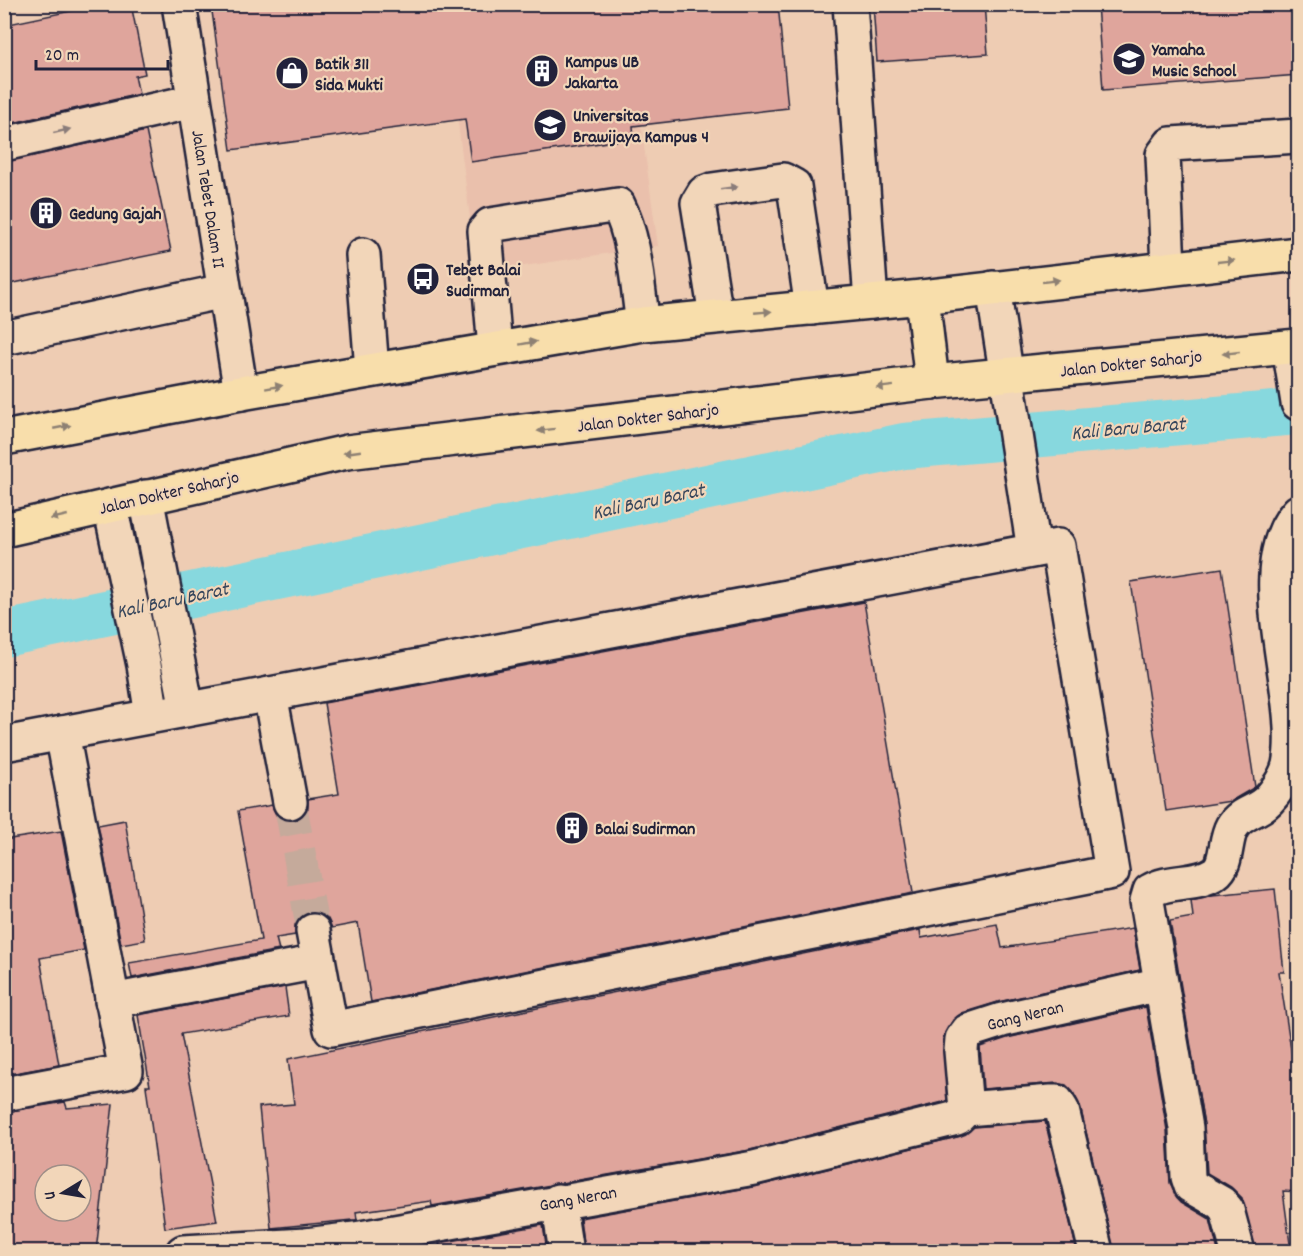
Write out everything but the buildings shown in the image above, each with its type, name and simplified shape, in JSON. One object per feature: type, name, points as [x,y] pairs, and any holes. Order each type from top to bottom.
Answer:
[{"type":"main road","points":[[4,438],[241,393],[643,324],[922,297],[1168,267],[1299,254]]},
{"type":"main road","points":[[922,297],[932,382]]},
{"type":"main road","name":"Jalan Dokter Saharjo","points":[[4,530],[347,452],[932,382],[1294,347]]},
{"type":"street","name":"Jalan Tebet Dalam II","points":[[179,4],[241,393]]},
{"type":"street","points":[[850,4],[871,302]]},
{"type":"street","points":[[4,144],[194,101]]},
{"type":"street","points":[[1168,267],[1163,155],[1171,144],[1299,136]]},
{"type":"street","points":[[716,316],[699,203],[701,198],[704,193],[712,190],[783,180],[794,186],[812,308]]},
{"type":"street","points":[[495,349],[485,231],[489,225],[618,206],[625,218],[643,324]]},
{"type":"street","points":[[363,255],[372,370]]},
{"type":"street","points":[[993,288],[1034,550]]},
{"type":"street","points":[[4,338],[225,291]]},
{"type":"street","points":[[1294,347],[1299,403]]},
{"type":"street","points":[[146,497],[187,709]]},
{"type":"street","points":[[110,506],[144,665],[152,716]]},
{"type":"street","points":[[1238,1251],[1227,1210],[1221,1203],[1191,1186],[1188,1177],[1186,1128],[1147,901],[1150,891],[1162,884],[1192,881],[1213,874],[1220,868],[1232,826],[1245,814],[1262,806],[1279,785],[1288,766],[1290,731],[1277,579],[1280,544],[1291,520],[1299,512]]},
{"type":"street","points":[[4,744],[1058,546],[1112,872],[331,1029],[316,947],[112,1001]]},
{"type":"street","points":[[270,694],[290,802]]},
{"type":"street","points":[[4,1094],[126,1071],[62,733]]},
{"type":"street","name":"Gang Neran","points":[[966,1109],[961,1051],[962,1039],[968,1031],[1002,1020],[1161,984]]},
{"type":"street","name":"Gang Neran","points":[[183,1251],[306,1245],[345,1240],[754,1168],[957,1118],[966,1109],[1032,1102],[1057,1102],[1060,1105],[1096,1251]]},
{"type":"street","points":[[558,1202],[566,1251]]},
{"type":"shaded area","name":"Universitas Brawijaya Kampus 4","points":[[443,5],[624,5],[658,246],[477,273]]},
{"type":"waterway","name":"Kali Baru Barat","points":[[4,634],[904,446],[1298,412]]},
{"type":"tunnel","points":[[290,802],[313,931]]},
{"type":"place","name":"Yamaha Music School","points":[[1129,59]]},
{"type":"place","name":"Kampus UB Jakarta","points":[[542,71]]},
{"type":"place","name":"Batik 311 Sida Mukti","points":[[292,73]]},
{"type":"place","name":"Universitas Brawijaya Kampus 4","points":[[550,125]]},
{"type":"place","name":"Gedung Gajah","points":[[46,213]]},
{"type":"place","name":"Tebet Balai Sudirman","points":[[423,279]]},
{"type":"place","name":"Balai Sudirman","points":[[572,828]]}]
